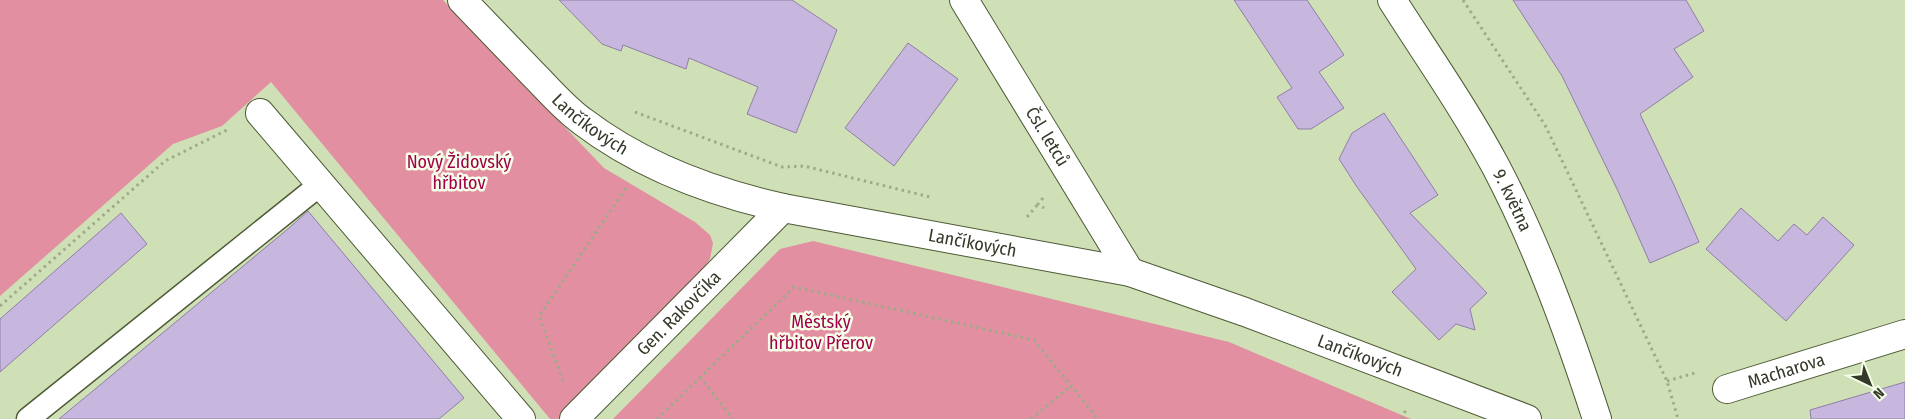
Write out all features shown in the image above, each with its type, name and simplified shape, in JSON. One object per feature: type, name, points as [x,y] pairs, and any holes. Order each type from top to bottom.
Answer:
[{"type":"street","name":"Lančíkových","points":[[462,0],[560,102],[582,121],[645,160],[678,176],[747,200],[783,208],[1130,272],[1263,319],[1527,419]]},
{"type":"street","name":"Čsl. letců","points":[[964,0],[1130,272]]},
{"type":"street","name":"9. května","points":[[1392,0],[1448,86],[1496,167],[1534,249],[1572,343],[1597,419]]},
{"type":"street","points":[[260,113],[322,183],[521,419]]},
{"type":"street","name":"Gen. Rakovčíka","points":[[574,419],[783,208]]},
{"type":"street","name":"Macharova","points":[[1726,389],[1905,334]]},
{"type":"lane","points":[[28,419],[322,183]]},
{"type":"path","points":[[1463,0],[1545,125],[1667,381],[1678,419]]},
{"type":"path","points":[[634,111],[782,167],[804,166],[938,199]]},
{"type":"path","points":[[0,306],[166,161],[260,113]]},
{"type":"path","points":[[566,389],[540,316],[628,185]]},
{"type":"path","points":[[1025,220],[1038,204]]},
{"type":"path","points":[[657,419],[794,287],[1034,340],[1098,419]]},
{"type":"path","points":[[700,377],[733,419]]},
{"type":"path","points":[[1032,419],[1071,386]]},
{"type":"path","points":[[1402,419],[1406,409]]},
{"type":"green space","name":"Nový Židovský hřbitov","points":[[0,0],[443,0],[604,168],[695,222],[710,235],[713,243],[710,259],[697,278],[558,419],[550,419],[271,82],[222,126],[173,144],[0,296]]},
{"type":"green space","name":"Městský hřbitov Přerov","points":[[813,241],[1229,342],[1411,419],[613,419],[780,249]]},
{"type":"building","points":[[559,0],[792,0],[837,30],[796,133],[747,114],[758,87],[689,58],[686,69],[623,45],[621,51],[602,44]]},
{"type":"building","points":[[1234,0],[1307,0],[1344,55],[1319,72],[1344,108],[1311,129],[1298,129],[1277,97],[1292,88]]},
{"type":"building","points":[[1513,0],[1686,0],[1704,31],[1674,49],[1693,77],[1640,114],[1699,242],[1650,263],[1618,191],[1562,76]]},
{"type":"building","points":[[908,43],[958,79],[894,166],[845,128]]},
{"type":"building","points":[[1384,113],[1438,195],[1410,213],[1487,293],[1470,309],[1475,330],[1456,324],[1439,340],[1392,292],[1416,269],[1339,159],[1352,133]]},
{"type":"building","points":[[1741,208],[1778,241],[1794,224],[1807,235],[1823,217],[1854,245],[1786,321],[1706,249]]},
{"type":"building","points":[[308,211],[464,398],[439,419],[59,419],[289,228]]},
{"type":"building","points":[[121,213],[147,244],[0,372],[0,319]]},
{"type":"building","points":[[1905,382],[1905,419],[1811,419],[1810,410]]}]
